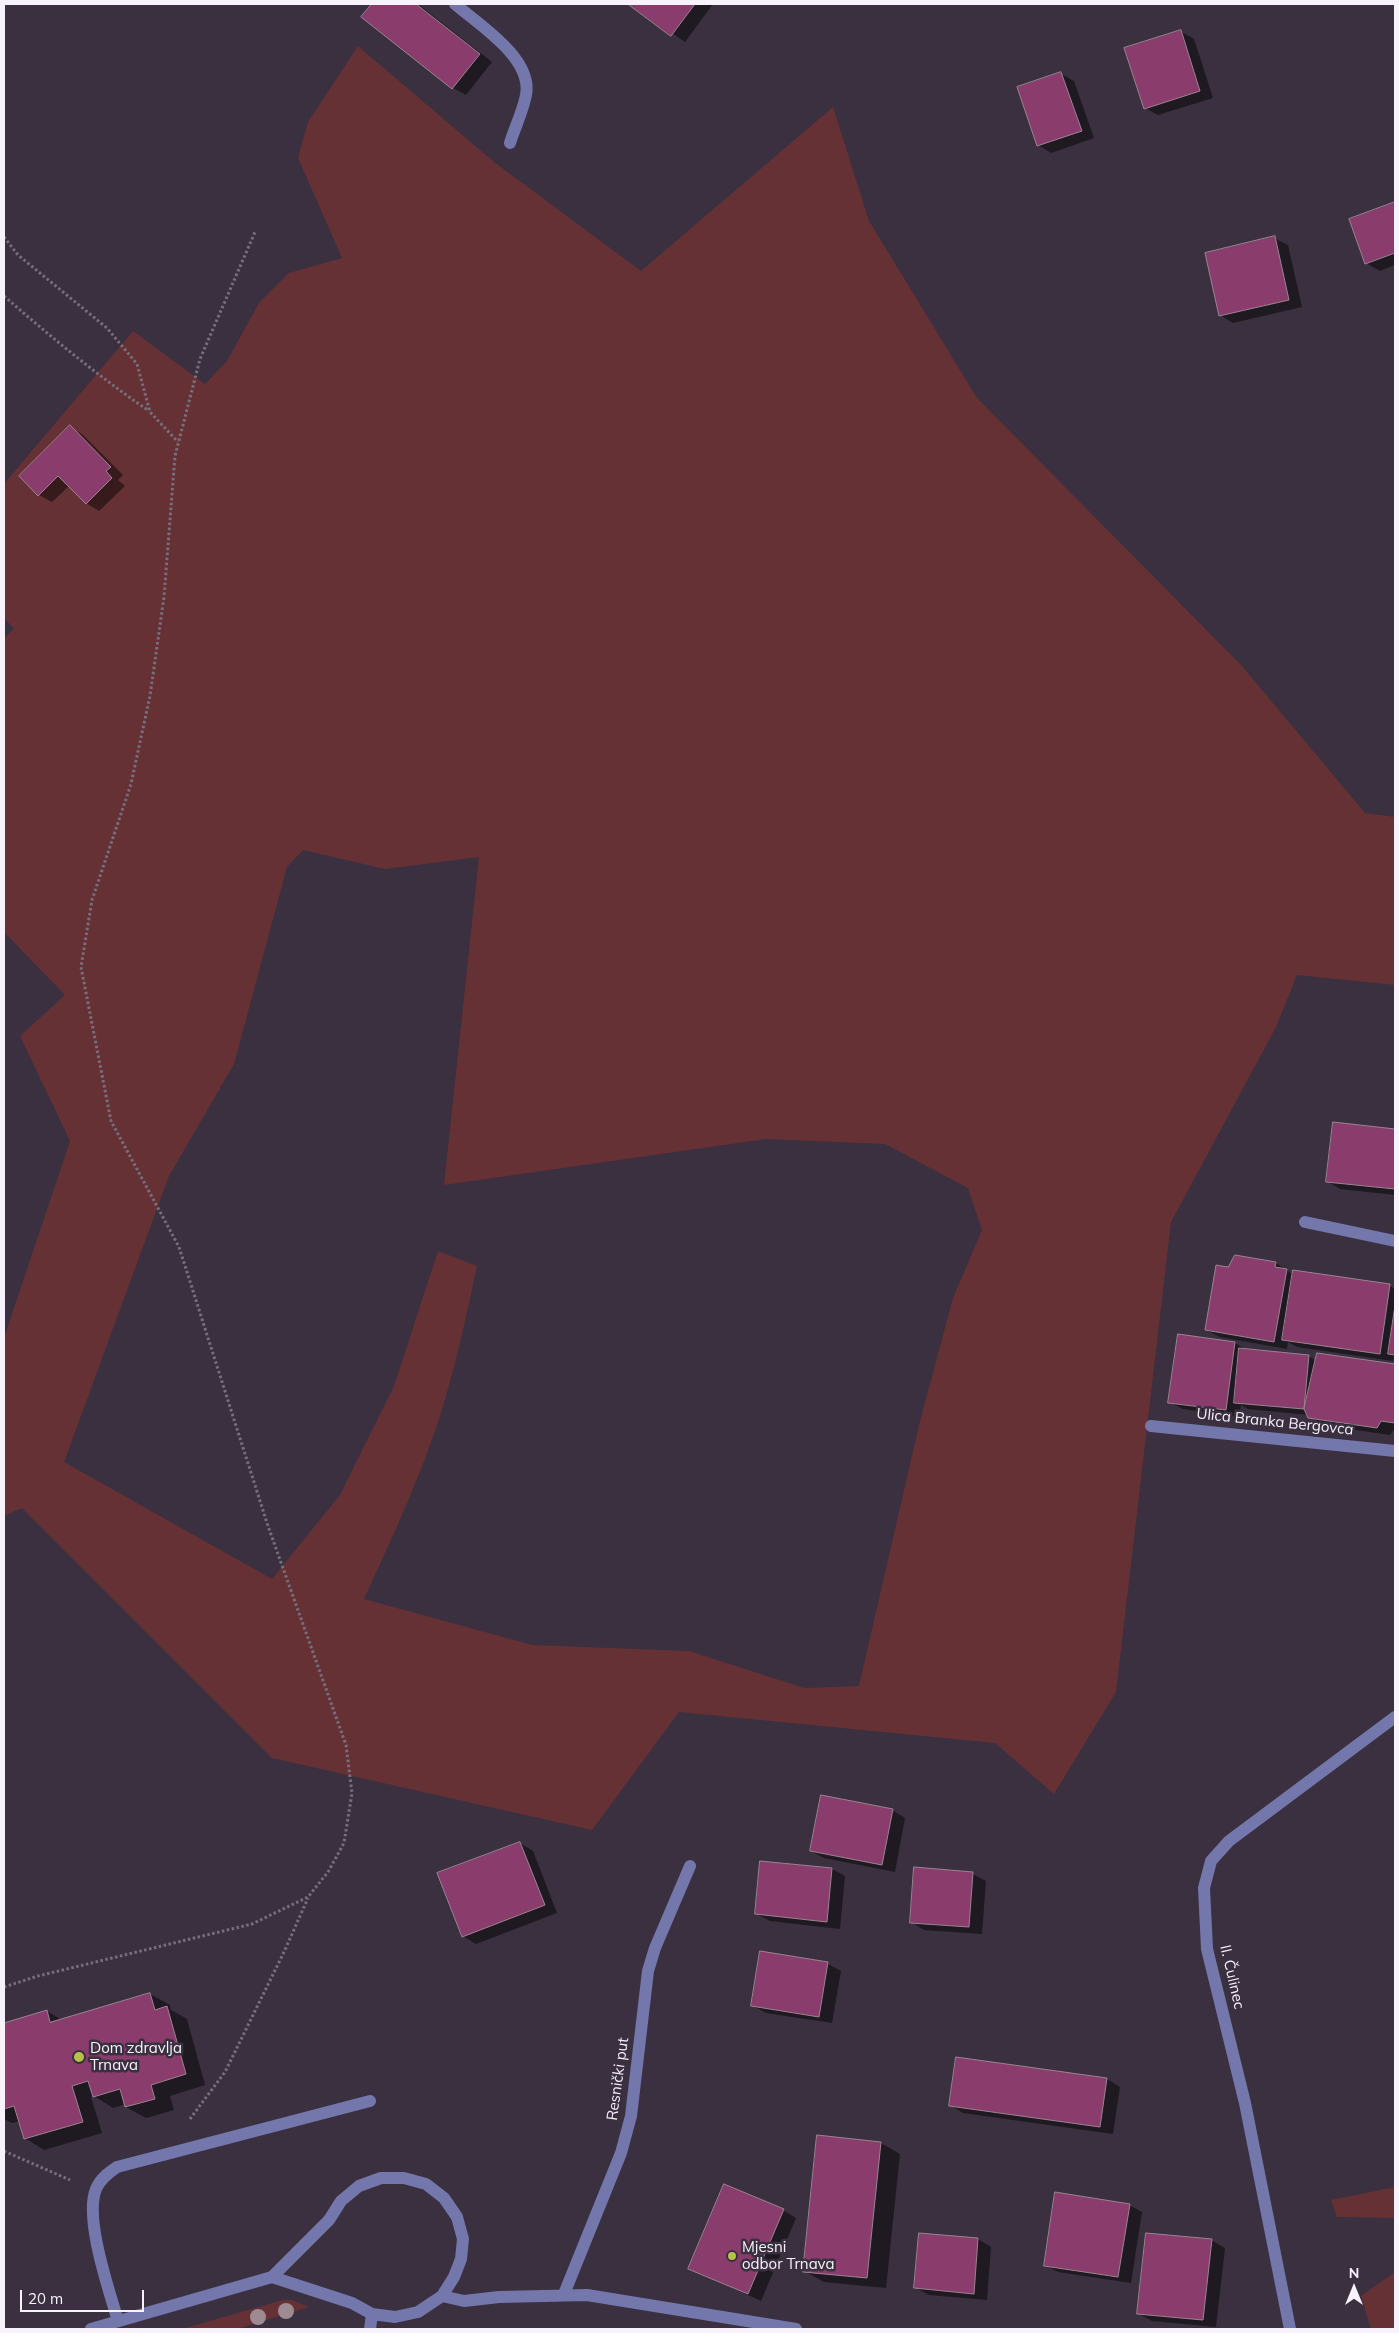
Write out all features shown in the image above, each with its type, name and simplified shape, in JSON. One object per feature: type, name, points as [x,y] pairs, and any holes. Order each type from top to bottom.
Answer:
[{"type":"street","points":[[455,4],[514,55],[525,73],[526,94],[510,143]]},
{"type":"street","points":[[1305,1222],[1395,1241]]},
{"type":"street","name":"Ulica Branka Bergovca","points":[[1151,1426],[1395,1451]]},
{"type":"street","name":"II. Čulinec","points":[[1290,2329],[1245,2103],[1207,1949],[1204,1888],[1211,1861],[1228,1841],[1395,1717]]},
{"type":"street","name":"Resnički put","points":[[564,2294],[621,2153],[631,2116],[648,1971],[655,1948],[690,1866]]},
{"type":"street","points":[[118,2321],[103,2269],[94,2226],[92,2203],[95,2191],[104,2177],[117,2167],[370,2101]]},
{"type":"street","points":[[91,2329],[272,2276],[329,2220],[341,2201],[359,2186],[380,2178],[404,2178],[426,2184],[444,2198],[457,2217],[463,2239],[461,2259],[454,2277],[442,2296],[418,2312],[395,2317],[372,2314],[352,2303],[272,2276]]},
{"type":"street","points":[[442,2296],[464,2300],[564,2294],[587,2295],[796,2329]]},
{"type":"street","points":[[370,2329],[372,2314]]},
{"type":"path","points":[[166,2154],[225,2072],[284,1952],[308,1896],[328,1872],[344,1843],[352,1793],[346,1745],[268,1526],[179,1246],[110,1121],[81,967],[92,900],[131,784],[150,696],[164,597],[175,456],[200,360],[255,232]]},
{"type":"path","points":[[4,237],[18,255],[107,328],[137,364],[150,412]]},
{"type":"path","points":[[4,296],[110,385],[150,412],[179,443]]},
{"type":"path","points":[[4,1987],[38,1976],[252,1924],[308,1896]]},
{"type":"path","points":[[4,2151],[95,2191]]},
{"type":"shaded area","points":[[358,46],[494,162],[641,271],[833,107],[869,221],[977,398],[1241,665],[1365,813],[1395,817],[1395,985],[1297,975],[1276,1027],[1171,1222],[1116,1692],[1054,1794],[995,1743],[679,1712],[592,1830],[272,1758],[22,1508],[4,1516],[4,1338],[70,1141],[20,1036],[65,995],[4,932],[4,638],[14,629],[4,618],[4,484],[133,331],[205,384],[227,361],[259,303],[289,273],[342,258],[298,158],[308,122]],"holes":[[[303,850],[385,869],[479,857],[444,1185],[766,1139],[885,1144],[968,1188],[982,1230],[953,1298],[920,1421],[859,1686],[804,1688],[689,1651],[532,1645],[364,1599],[407,1504],[435,1431],[466,1319],[477,1266],[438,1251],[394,1386],[340,1495],[272,1579],[64,1462],[169,1176],[234,1064],[287,867]]]},
{"type":"shaded area","points":[[1395,2187],[1395,2218],[1337,2217],[1331,2200]]},
{"type":"shaded area","points":[[1395,2272],[1395,2329],[1371,2329],[1361,2296]]},
{"type":"shaded area","points":[[283,2300],[292,2300],[309,2307],[238,2329],[182,2329]]},
{"type":"building","points":[[372,4],[416,4],[480,54],[452,89],[361,17]]},
{"type":"building","points":[[628,4],[695,4],[671,36]]},
{"type":"building","points":[[1181,30],[1200,91],[1144,109],[1124,48]]},
{"type":"building","points":[[1061,72],[1082,131],[1037,146],[1017,87]]},
{"type":"building","points":[[1395,202],[1395,253],[1365,264],[1349,219]]},
{"type":"building","points":[[1275,236],[1289,300],[1219,316],[1205,253]]},
{"type":"building","points":[[70,425],[111,467],[106,471],[112,478],[86,504],[58,476],[38,496],[19,476]]},
{"type":"building","points":[[1333,1122],[1395,1129],[1395,1189],[1326,1182]]},
{"type":"building","points":[[1235,1255],[1276,1262],[1275,1267],[1287,1269],[1274,1342],[1205,1330],[1216,1265],[1228,1267]]},
{"type":"building","points":[[1293,1270],[1390,1284],[1380,1354],[1282,1340]]},
{"type":"building","points":[[1395,1306],[1395,1355],[1388,1354]]},
{"type":"building","points":[[1178,1334],[1235,1342],[1226,1410],[1168,1403]]},
{"type":"building","points":[[1239,1348],[1309,1355],[1304,1409],[1234,1403]]},
{"type":"building","points":[[1317,1353],[1395,1364],[1395,1423],[1381,1421],[1377,1428],[1308,1418],[1304,1409]]},
{"type":"building","points":[[821,1795],[893,1809],[882,1865],[810,1851]]},
{"type":"building","points":[[520,1842],[545,1905],[462,1937],[437,1873]]},
{"type":"building","points":[[760,1861],[832,1868],[827,1922],[755,1914]]},
{"type":"building","points":[[914,1867],[973,1872],[969,1927],[910,1923]]},
{"type":"building","points":[[760,1951],[828,1962],[819,2017],[751,2006]]},
{"type":"building","points":[[150,1993],[155,2010],[167,2006],[186,2074],[151,2085],[155,2099],[125,2107],[120,2089],[93,2097],[88,2081],[72,2086],[83,2122],[24,2139],[14,2106],[4,2109],[4,2023],[47,2010],[50,2022]]},
{"type":"building","points":[[956,2057],[1107,2078],[1100,2127],[949,2106]]},
{"type":"building","points":[[817,2135],[881,2142],[867,2278],[803,2272]]},
{"type":"building","points":[[724,2184],[784,2209],[748,2294],[688,2269]]},
{"type":"building","points":[[1055,2192],[1130,2204],[1118,2277],[1044,2266]]},
{"type":"building","points":[[919,2233],[978,2238],[974,2294],[914,2288]]},
{"type":"building","points":[[1146,2233],[1212,2239],[1203,2320],[1137,2314]]},
{"type":"place","name":"Dom zdravlja Trnava","points":[[79,2057]]},
{"type":"place","name":"Mjesni odbor Trnava","points":[[732,2256]]}]
